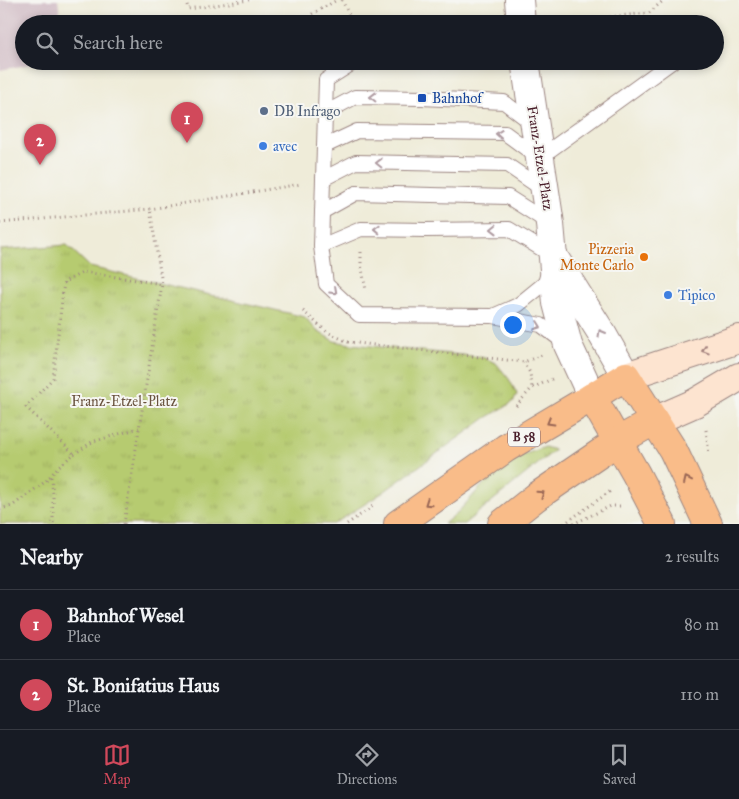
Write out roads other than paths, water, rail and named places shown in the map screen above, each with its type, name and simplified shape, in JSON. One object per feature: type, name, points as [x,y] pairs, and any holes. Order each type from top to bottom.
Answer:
[{"type":"main road","points":[[708,524],[673,450],[626,376],[739,339]]},
{"type":"main road","name":"B 58","points":[[398,524],[506,448],[626,376]]},
{"type":"main road","points":[[502,524],[536,497],[618,441],[654,421],[695,403],[739,377]]},
{"type":"main road","points":[[592,397],[618,441],[662,524]]},
{"type":"street","points":[[519,0],[521,15]]},
{"type":"street","name":"Franz-Etzel-Platz","points":[[526,70],[550,224],[558,303],[568,344],[592,397]]},
{"type":"street","name":"Franz-Etzel-Platz","points":[[553,256],[601,332],[626,376]]},
{"type":"lane","name":"Franz-Etzel-Platz","points":[[342,70],[326,80],[321,246],[326,284],[359,315],[493,316],[540,325],[568,344]]},
{"type":"lane","points":[[325,146],[357,131],[505,134],[540,158],[661,70]]},
{"type":"lane","points":[[326,113],[355,97],[504,102],[534,125]]},
{"type":"lane","points":[[323,179],[356,162],[507,165],[545,191]]},
{"type":"lane","points":[[322,212],[356,193],[508,197],[550,224]]},
{"type":"lane","points":[[321,246],[361,229],[509,229],[553,256]]},
{"type":"lane","name":"Franz-Etzel-Platz","points":[[493,316],[518,305],[544,283],[553,256]]},
{"type":"place","name":"Bahnhof","points":[[422,98]]},
{"type":"place","name":"DB Infrago","points":[[264,111]]},
{"type":"place","name":"Bahnhof Wesel","points":[[187,143]]},
{"type":"place","name":"avec","points":[[263,146]]},
{"type":"place","name":"St. Bonifatius Haus","points":[[40,165]]},
{"type":"place","name":"Pizzeria Monte Carlo","points":[[644,257]]},
{"type":"place","name":"Tipico","points":[[668,295]]}]
